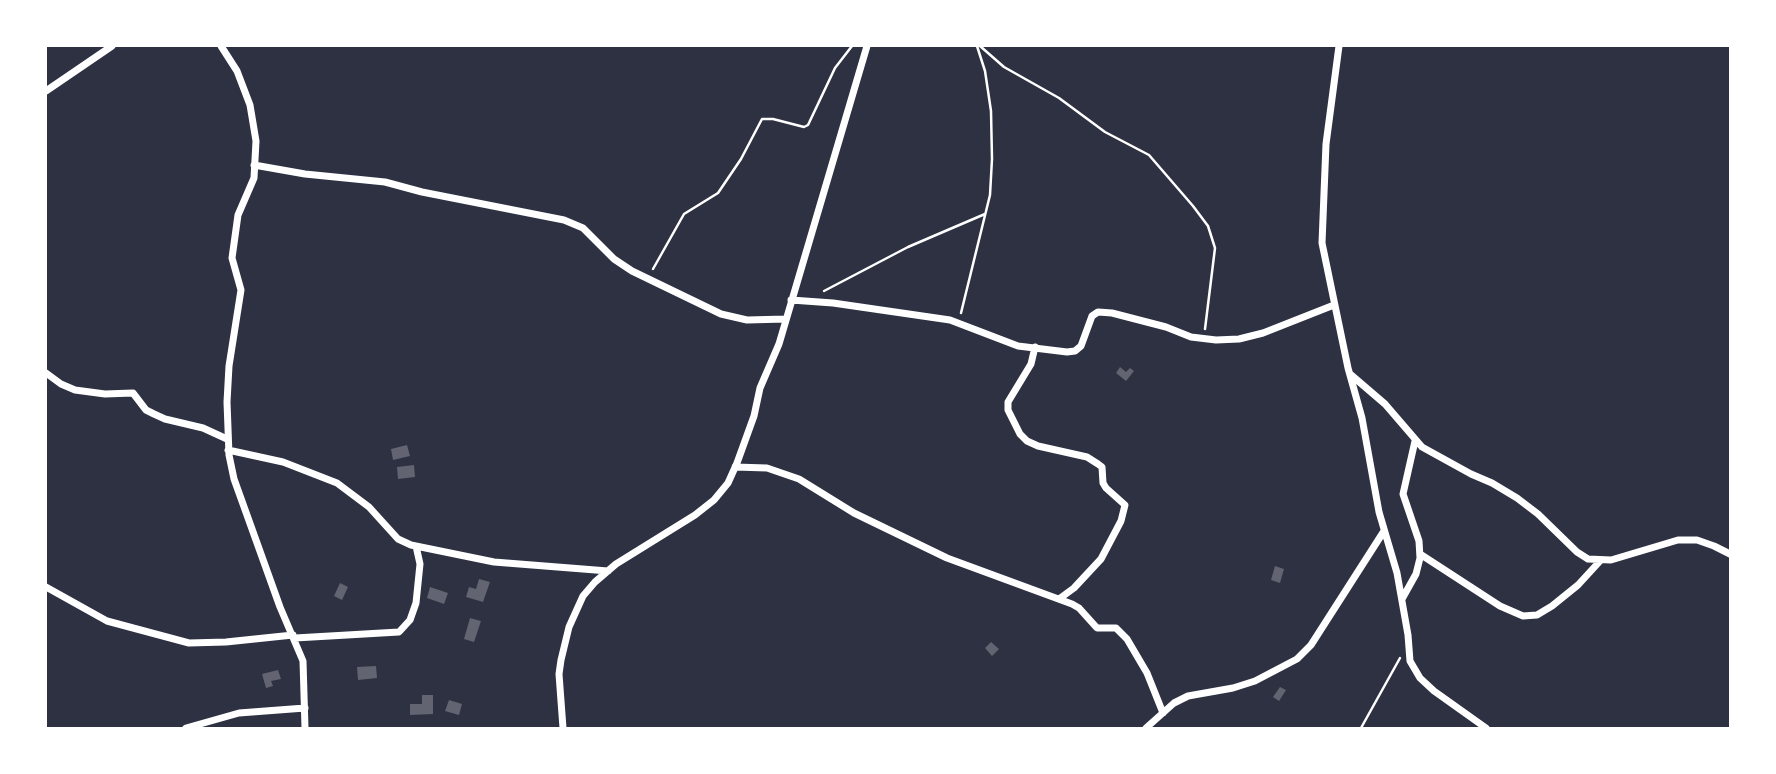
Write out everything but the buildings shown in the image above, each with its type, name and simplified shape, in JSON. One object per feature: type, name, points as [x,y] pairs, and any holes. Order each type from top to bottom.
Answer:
[{"type":"street","points":[[46,92],[112,46]]},
{"type":"street","points":[[221,46],[237,71],[250,105],[256,141],[254,178],[238,215],[232,258],[241,290],[229,366],[228,450],[234,479],[251,529],[303,661],[305,729]]},
{"type":"street","points":[[563,729],[559,674],[569,628],[583,596],[608,571],[695,516],[714,500],[728,483],[754,416],[760,388],[779,344],[867,46]]},
{"type":"street","points":[[1339,46],[1326,144],[1322,243],[1349,374],[1362,418],[1384,530],[1402,599],[1410,661],[1420,678],[1486,729]]},
{"type":"street","points":[[254,165],[304,174],[385,182],[564,220],[583,228],[614,259],[648,279],[721,314],[747,320],[786,319]]},
{"type":"street","points":[[791,300],[909,312],[958,323],[1018,346],[1067,352],[1075,351],[1085,338],[1092,316],[1103,311],[1166,327],[1191,337],[1239,339],[1263,333],[1334,305]]},
{"type":"street","points":[[1035,347],[1031,363],[1009,402],[1008,410],[1020,434],[1038,446],[1087,457],[1098,464],[1106,488],[1125,505],[1121,521],[1101,559],[1074,588],[1059,599]]},
{"type":"street","points":[[46,373],[75,390],[105,394],[133,393],[146,410],[164,419],[181,421],[227,439]]},
{"type":"street","points":[[1349,374],[1385,404],[1422,447],[1517,498],[1588,559],[1600,561],[1623,558],[1678,540],[1697,540],[1731,554]]},
{"type":"street","points":[[1402,599],[1416,574],[1420,554],[1419,541],[1403,494],[1415,441]]},
{"type":"street","points":[[228,450],[283,462],[337,483],[369,507],[398,539],[416,546],[494,562],[608,571]]},
{"type":"street","points":[[735,467],[767,468],[799,479],[854,513],[947,558],[1079,608],[1097,628],[1116,628],[1122,633],[1147,673],[1163,713]]},
{"type":"street","points":[[1146,729],[1174,703],[1188,695],[1233,688],[1255,681],[1297,659],[1317,636],[1384,530]]},
{"type":"street","points":[[46,587],[107,621],[189,643],[399,632],[410,620],[416,603],[420,564],[416,546]]},
{"type":"street","points":[[1420,554],[1500,606],[1524,616],[1536,615],[1552,606],[1578,585],[1600,561]]},
{"type":"street","points":[[186,729],[239,713],[305,708]]},
{"type":"path","points":[[648,279],[684,214],[718,193],[741,159],[762,119],[804,127],[808,125],[835,68],[852,46]]},
{"type":"path","points":[[958,323],[990,195],[992,129],[985,71],[978,46]]},
{"type":"path","points":[[978,46],[1004,68],[1059,98],[1105,132],[1149,155],[1193,206],[1208,226],[1215,248],[1204,339]]},
{"type":"path","points":[[804,301],[908,247],[985,214]]},
{"type":"path","points":[[1361,729],[1409,642]]}]
